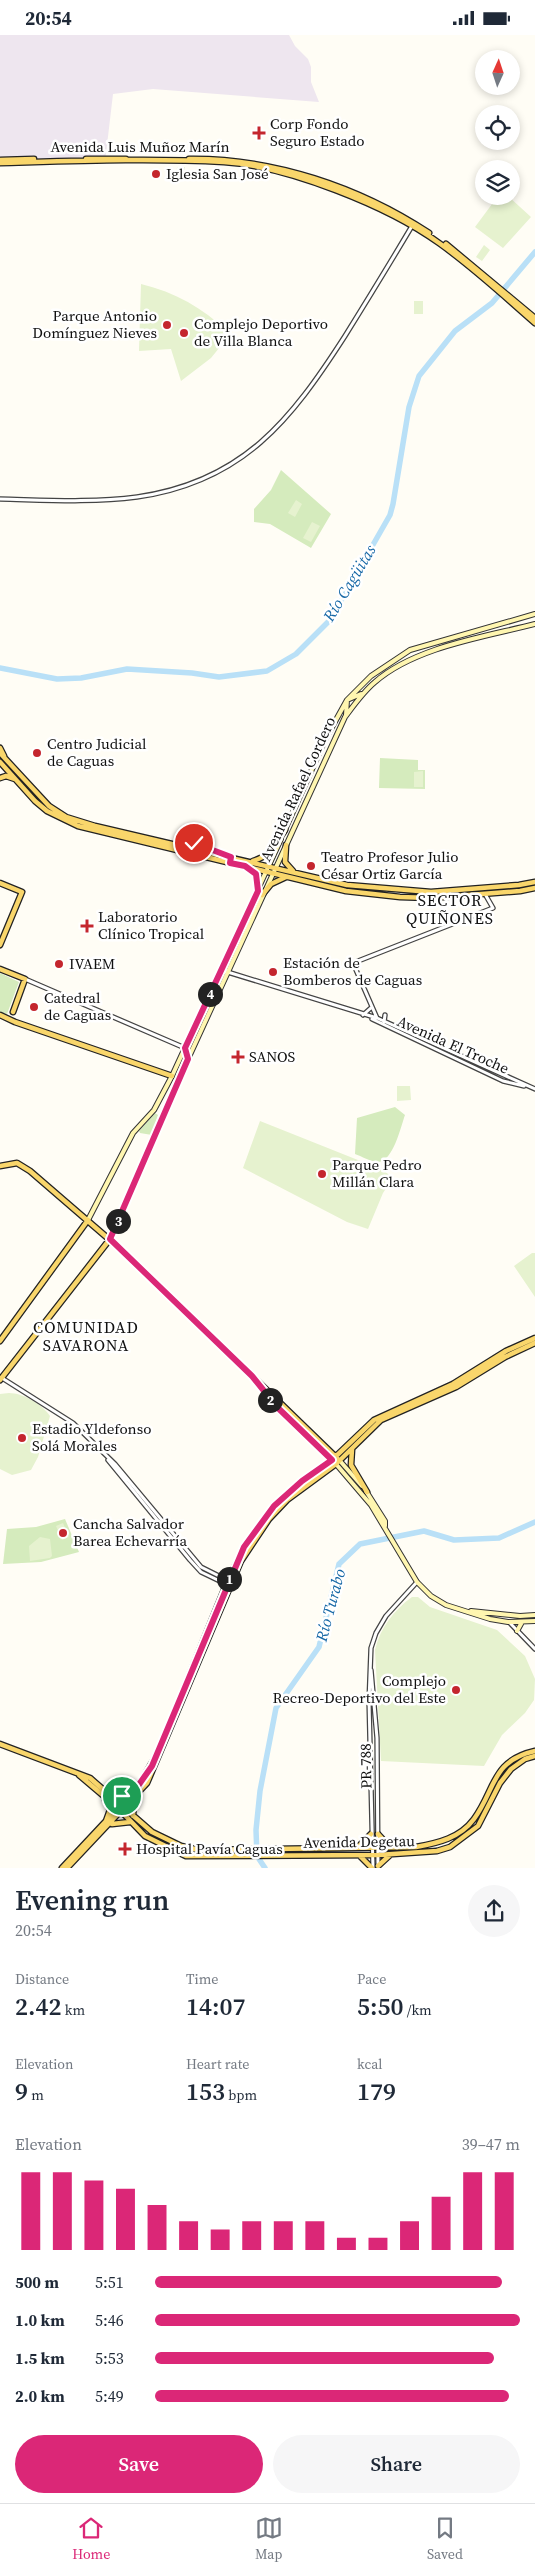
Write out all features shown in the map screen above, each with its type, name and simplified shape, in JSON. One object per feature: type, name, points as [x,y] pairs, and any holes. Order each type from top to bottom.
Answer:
[{"type":"main road","name":"Avenida Luis Muñoz Marín","points":[[0,162],[237,160],[312,177],[337,186],[413,224],[483,276],[535,318]]},
{"type":"main road","name":"Avenida Luis Muñoz Marín","points":[[0,162],[232,163],[320,184],[413,224]]},
{"type":"main road","name":"Avenida Luis Muñoz Marín","points":[[514,302],[535,323]]},
{"type":"main road","name":"Avenida Rafael Cordero","points":[[273,866],[285,830],[326,738],[347,700],[371,675],[410,650],[535,614]]},
{"type":"main road","name":"Avenida Rafael Cordero","points":[[88,1220],[133,1133],[154,1109],[172,1076],[258,891],[286,845],[345,717],[366,691],[391,669],[413,658],[535,624]]},
{"type":"main road","points":[[345,717],[347,700],[366,691]]},
{"type":"main road","points":[[0,748],[5,757]]},
{"type":"main road","points":[[0,753],[48,806],[66,817],[95,826],[183,847],[273,866],[316,884],[346,891],[400,897],[485,894],[535,888]]},
{"type":"main road","points":[[0,762],[35,801],[65,821],[230,863],[318,878],[347,885],[400,891],[431,892],[519,885],[535,881]]},
{"type":"main road","points":[[0,777],[6,776],[16,779]]},
{"type":"main road","points":[[252,861],[264,858],[285,830]]},
{"type":"main road","points":[[193,838],[196,845],[230,856]]},
{"type":"main road","points":[[286,845],[285,862],[292,874]]},
{"type":"main road","points":[[160,846],[183,847]]},
{"type":"main road","points":[[230,856],[230,863]]},
{"type":"main road","points":[[245,866],[256,874],[258,891]]},
{"type":"main road","name":"Avenida Rafael Cordero","points":[[1,1378],[110,1239],[188,1059],[229,972],[262,895],[270,871]]},
{"type":"main road","points":[[262,895],[277,879],[292,874]]},
{"type":"main road","points":[[316,884],[318,878]]},
{"type":"main road","points":[[0,883],[22,893],[0,945]]},
{"type":"main road","points":[[0,969],[25,979],[11,1018]]},
{"type":"main road","points":[[0,1015],[11,1018],[18,1023],[172,1076]]},
{"type":"main road","points":[[0,1166],[17,1163],[41,1180],[110,1239],[252,1376],[367,1492]]},
{"type":"main road","points":[[0,1341],[88,1220]]},
{"type":"main road","points":[[67,1868],[145,1779],[248,1540],[274,1506],[294,1488],[336,1461],[367,1426],[383,1414],[453,1384],[506,1351],[535,1338]]},
{"type":"main road","points":[[248,1540],[262,1523],[272,1516],[287,1500],[352,1448],[369,1430],[387,1416],[456,1387],[505,1357],[535,1343]]},
{"type":"main road","points":[[352,1448],[351,1465],[385,1521],[385,1528]]},
{"type":"main road","points":[[336,1461],[366,1498],[417,1582],[446,1605],[508,1622],[535,1621]]},
{"type":"main road","points":[[272,1516],[271,1513],[294,1488]]},
{"type":"main road","points":[[121,1808],[134,1799],[153,1773],[229,1583],[246,1551],[266,1521]]},
{"type":"main road","points":[[469,1612],[535,1616]]},
{"type":"main road","points":[[486,1612],[508,1622],[535,1616]]},
{"type":"main road","points":[[517,1631],[522,1622]]},
{"type":"main road","name":"Avenida Degetau","points":[[0,1744],[90,1778],[104,1789],[121,1808],[130,1822],[146,1836],[186,1856],[391,1855],[437,1851],[450,1847],[465,1838],[478,1826],[500,1783],[511,1769],[525,1759],[535,1756]]},
{"type":"main road","name":"Avenida Degetau","points":[[78,1774],[158,1836],[180,1846],[199,1850],[423,1846],[452,1837],[474,1819],[499,1771],[511,1759],[535,1751]]},
{"type":"main road","points":[[104,1789],[119,1796],[133,1793]]},
{"type":"main road","points":[[98,1791],[109,1806],[107,1824]]},
{"type":"main road","points":[[134,1799],[134,1817]]},
{"type":"main road","points":[[62,1868],[107,1824],[130,1822]]},
{"type":"main road","points":[[357,1847],[371,1834]]},
{"type":"main road","points":[[378,1834],[390,1847]]},
{"type":"main road","points":[[359,1855],[367,1860],[372,1868]]},
{"type":"main road","points":[[378,1867],[391,1855]]},
{"type":"street","points":[[0,499],[137,497],[175,489],[209,476],[245,455],[282,425],[314,383],[413,224]]},
{"type":"street","points":[[377,1019],[353,963],[493,908],[485,894]]},
{"type":"street","name":"Avenida El Troche","points":[[221,970],[362,1015],[503,1081],[526,1086]]},
{"type":"street","points":[[25,979],[185,1048],[188,1059]]},
{"type":"street","points":[[362,1015],[372,1007]]},
{"type":"street","points":[[384,1022],[385,1015]]},
{"type":"street","name":"Avenida El Troche","points":[[372,1019],[384,1022],[535,1089]]},
{"type":"street","points":[[1,1378],[73,1423],[116,1464],[201,1567],[229,1583]]},
{"type":"street","name":"PR-788","points":[[372,1868],[371,1648],[379,1627],[394,1606],[417,1582]]},
{"type":"street","points":[[508,1622],[535,1649]]},
{"type":"street","name":"PR-788","points":[[370,1664],[375,1692],[377,1738],[378,1867]]},
{"type":"street","points":[[370,1739],[377,1738]]},
{"type":"street","points":[[370,1745],[377,1745]]},
{"type":"shaded area","points":[[0,35],[289,35],[295,46],[308,59],[311,67],[311,82],[319,102],[153,89],[113,94],[105,162],[0,164]]},
{"type":"green space","points":[[177,167],[185,167],[184,181],[176,180]]},
{"type":"green space","points":[[491,205],[518,205],[531,217],[503,248],[475,227]]},
{"type":"green space","points":[[484,245],[490,250],[482,261],[476,257]]},
{"type":"green space","name":"Complejo Deportivo de Villa Blanca","points":[[141,284],[165,291],[188,302],[209,315],[228,332],[228,337],[211,358],[181,381],[171,349],[139,351]]},
{"type":"green space","points":[[414,301],[423,301],[423,314],[414,314]]},
{"type":"green space","points":[[281,470],[331,514],[311,548],[270,524],[254,522],[254,509],[271,490]]},
{"type":"green space","points":[[296,500],[302,504],[295,517],[288,513]]},
{"type":"green space","points":[[312,522],[320,526],[311,542],[303,538]]},
{"type":"green space","points":[[380,758],[418,760],[418,770],[425,770],[425,789],[379,788]]},
{"type":"green space","points":[[423,771],[423,787],[414,787],[414,772]]},
{"type":"green space","points":[[0,973],[19,982],[7,1014],[0,1012]]},
{"type":"green space","points":[[397,1086],[410,1086],[411,1100],[397,1101]]},
{"type":"green space","points":[[395,1107],[405,1115],[396,1143],[388,1156],[378,1162],[355,1154],[357,1118]]},
{"type":"green space","points":[[155,1113],[158,1115],[152,1135],[140,1133],[139,1131]]},
{"type":"green space","name":"Parque Pedro Millán Clara","points":[[260,1121],[383,1170],[393,1178],[383,1193],[368,1229],[347,1222],[243,1168]]},
{"type":"green space","points":[[532,1253],[535,1253],[535,1297],[514,1266]]},
{"type":"green space","name":"Estadio Yldefonso Solá Morales","points":[[9,1393],[32,1400],[50,1416],[38,1457],[31,1470],[12,1475],[0,1469],[0,1394]]},
{"type":"green space","points":[[65,1519],[79,1552],[41,1562],[3,1564],[7,1529],[36,1527]]},
{"type":"green space","name":"Cancha Salvador Barea Echevarría","points":[[63,1523],[69,1537],[62,1540],[56,1526]]},
{"type":"green space","points":[[40,1537],[50,1539],[52,1556],[50,1558],[30,1561],[29,1546]]},
{"type":"green space","name":"Complejo Recreo-Deportivo del Este","points":[[412,1597],[418,1597],[430,1607],[497,1630],[525,1656],[535,1679],[534,1700],[525,1713],[502,1735],[484,1766],[381,1761],[375,1650],[384,1627],[399,1608]]},
{"type":"waterway","name":"Río Cagüitas","points":[[0,668],[57,679],[81,678],[127,669],[192,673],[219,677],[267,671],[296,654],[330,620],[390,515],[409,407],[419,376],[455,331],[492,303],[535,252]]},
{"type":"waterway","name":"Río Turabo","points":[[265,1868],[257,1856],[256,1830],[260,1791],[276,1708],[319,1647],[339,1564],[360,1544],[424,1531],[454,1540],[499,1538],[535,1522]]},
{"type":"place","name":"Corp Fondo Seguro Estado","points":[[259,133]]},
{"type":"place","name":"Iglesia San José","points":[[156,174]]},
{"type":"place","name":"Parque Antonio Domínguez Nieves","points":[[167,325]]},
{"type":"place","name":"Complejo Deportivo de Villa Blanca","points":[[184,333]]},
{"type":"place","name":"Centro Judicial de Caguas","points":[[37,753]]},
{"type":"place","name":"Teatro Profesor Julio César Ortiz García","points":[[311,866]]},
{"type":"place","name":"Laboratorio Clínico Tropical","points":[[87,926]]},
{"type":"place","name":"IVAEM","points":[[59,964]]},
{"type":"place","name":"Estación de Bomberos de Caguas","points":[[273,972]]},
{"type":"place","name":"Catedral de Caguas","points":[[34,1007]]},
{"type":"place","name":"SANOS","points":[[238,1057]]},
{"type":"place","name":"Parque Pedro Millán Clara","points":[[322,1174]]},
{"type":"place","name":"Estadio Yldefonso Solá Morales","points":[[22,1438]]},
{"type":"place","name":"Cancha Salvador Barea Echevarría","points":[[63,1533]]},
{"type":"place","name":"Complejo Recreo-Deportivo del Este","points":[[456,1690]]},
{"type":"place","name":"Hospital Pavía Caguas","points":[[125,1849]]},
{"type":"district","name":"SECTOR QUIÑONES","points":[[450,909]]},
{"type":"district","name":"COMUNIDAD SAVARONA","points":[[86,1336]]},
{"type":"route","points":[[122,1796],[133,1793],[145,1779],[152,1766],[228,1580],[255,1528],[287,1494],[332,1460],[266,1396],[252,1376],[110,1239],[188,1059],[185,1048],[258,891],[256,874],[245,866],[230,863],[231,857],[194,843]]}]
